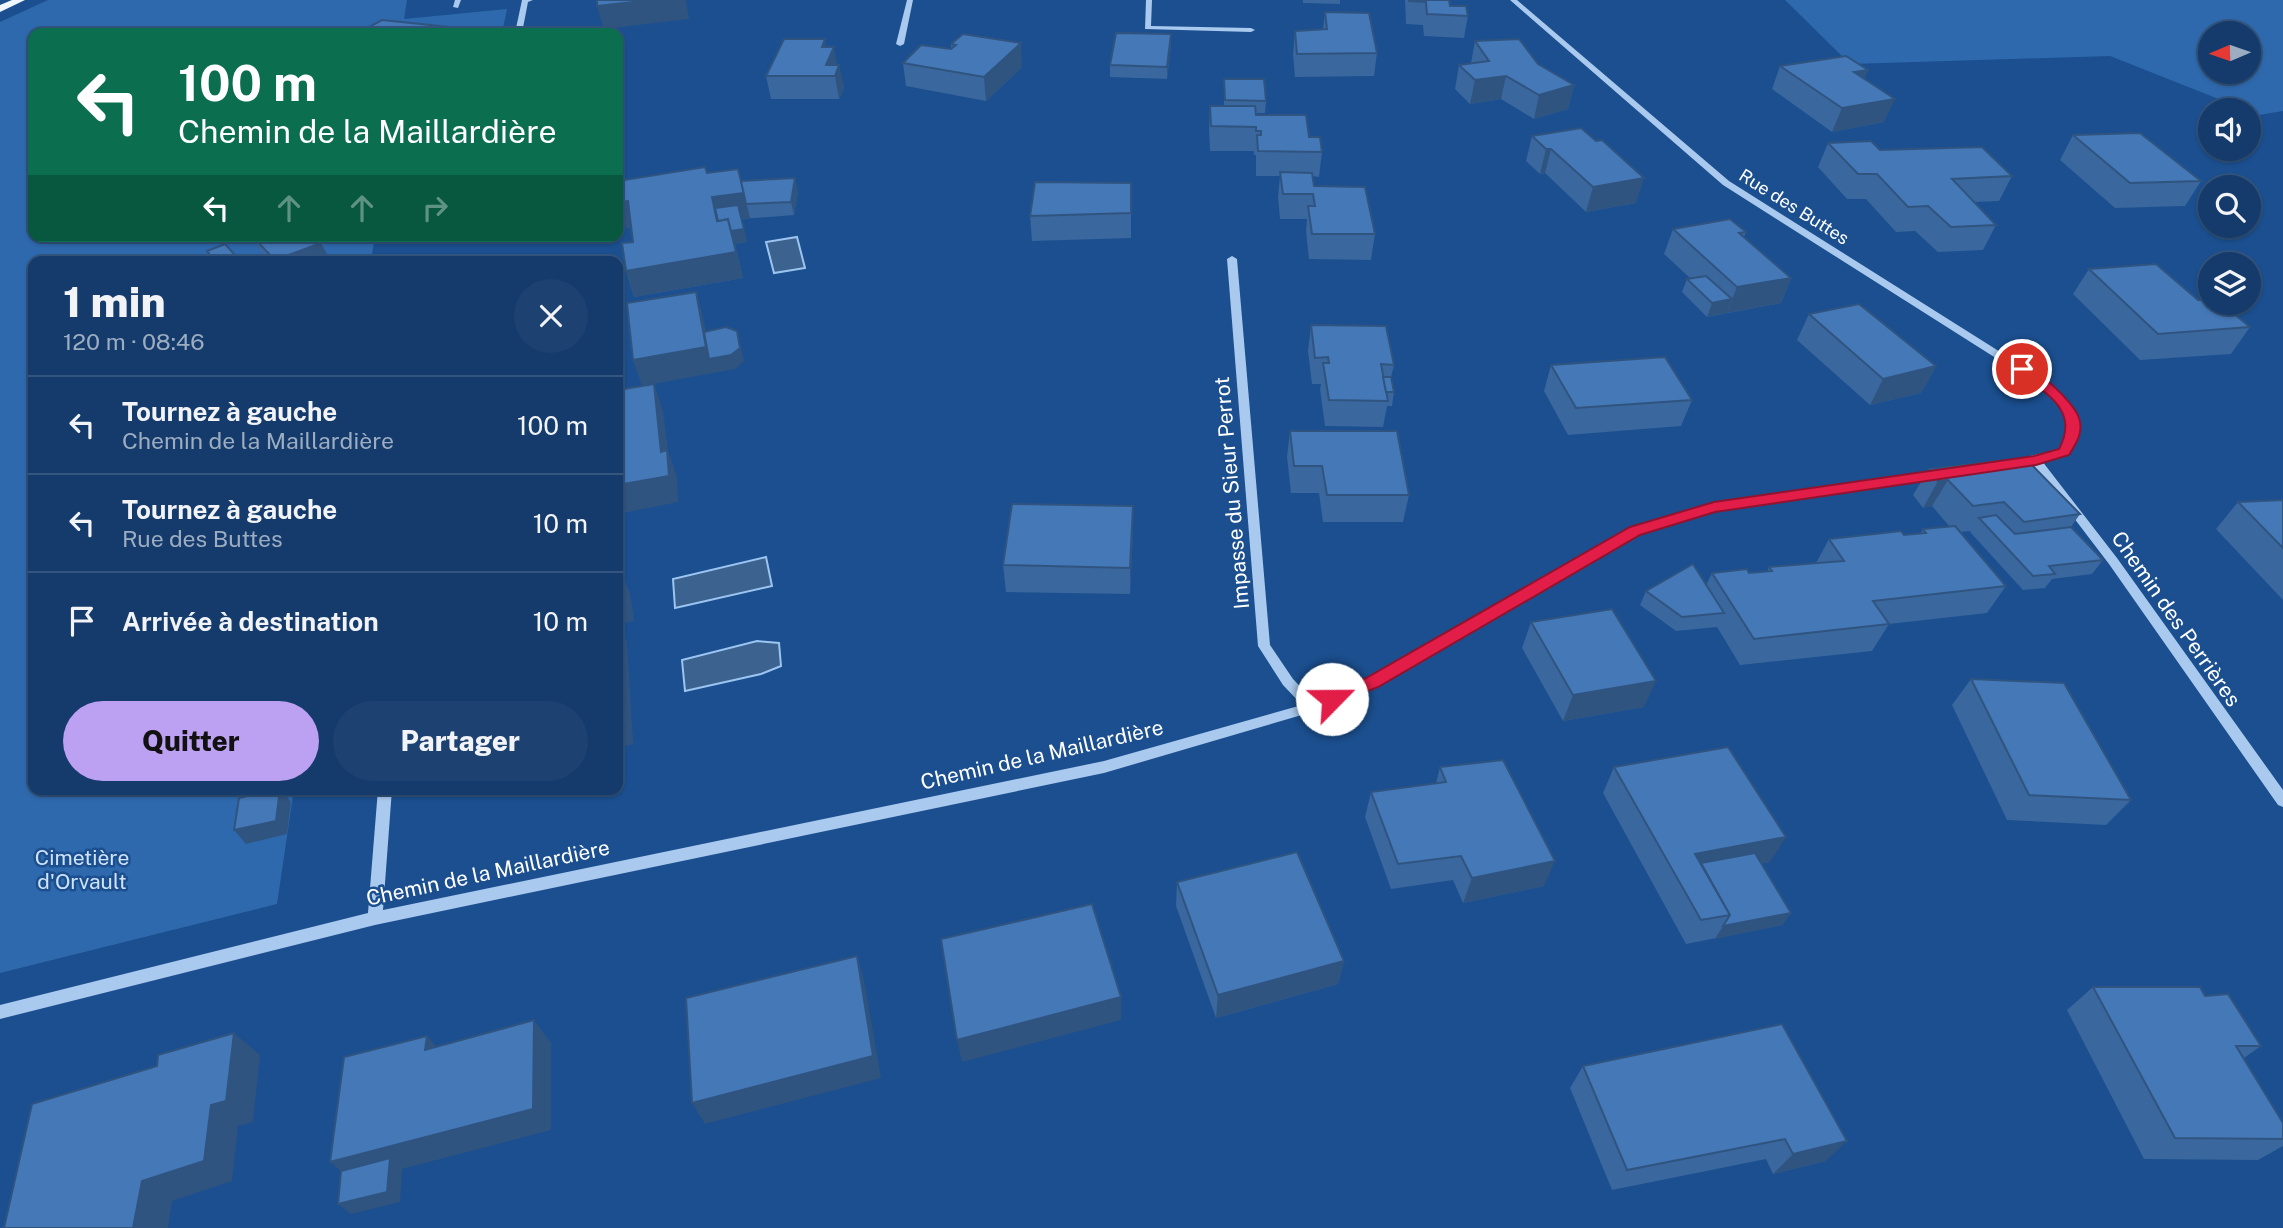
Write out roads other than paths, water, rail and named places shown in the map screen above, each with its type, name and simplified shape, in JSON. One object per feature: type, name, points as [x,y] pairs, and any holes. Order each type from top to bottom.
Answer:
[{"type":"main road","points":[[0,9],[20,0]]},
{"type":"street","points":[[519,28],[525,0],[530,0]]},
{"type":"street","points":[[900,44],[910,0]]},
{"type":"street","points":[[1149,0],[1147,28],[1251,30]]},
{"type":"street","name":"Rue des Buttes","points":[[1513,0],[1726,183],[2039,381],[2060,398],[2073,418],[2073,435],[2064,452],[2036,461]]},
{"type":"street","name":"Impasse du Sieur Perrot","points":[[1232,259],[1264,646],[1288,682],[1312,707]]},
{"type":"street","points":[[1995,466],[2036,461]]},
{"type":"street","name":"Chemin des Perrières","points":[[2036,461],[2113,561],[2283,801]]},
{"type":"street","name":"Chemin de la Maillardière","points":[[0,1012],[375,918],[1104,767],[1312,707],[1372,682],[1635,531],[1714,507],[1955,472]]},
{"type":"street","points":[[375,918],[385,795]]},
{"type":"park label","name":"Cimetière d'Orvault","points":[[82,870]]}]
